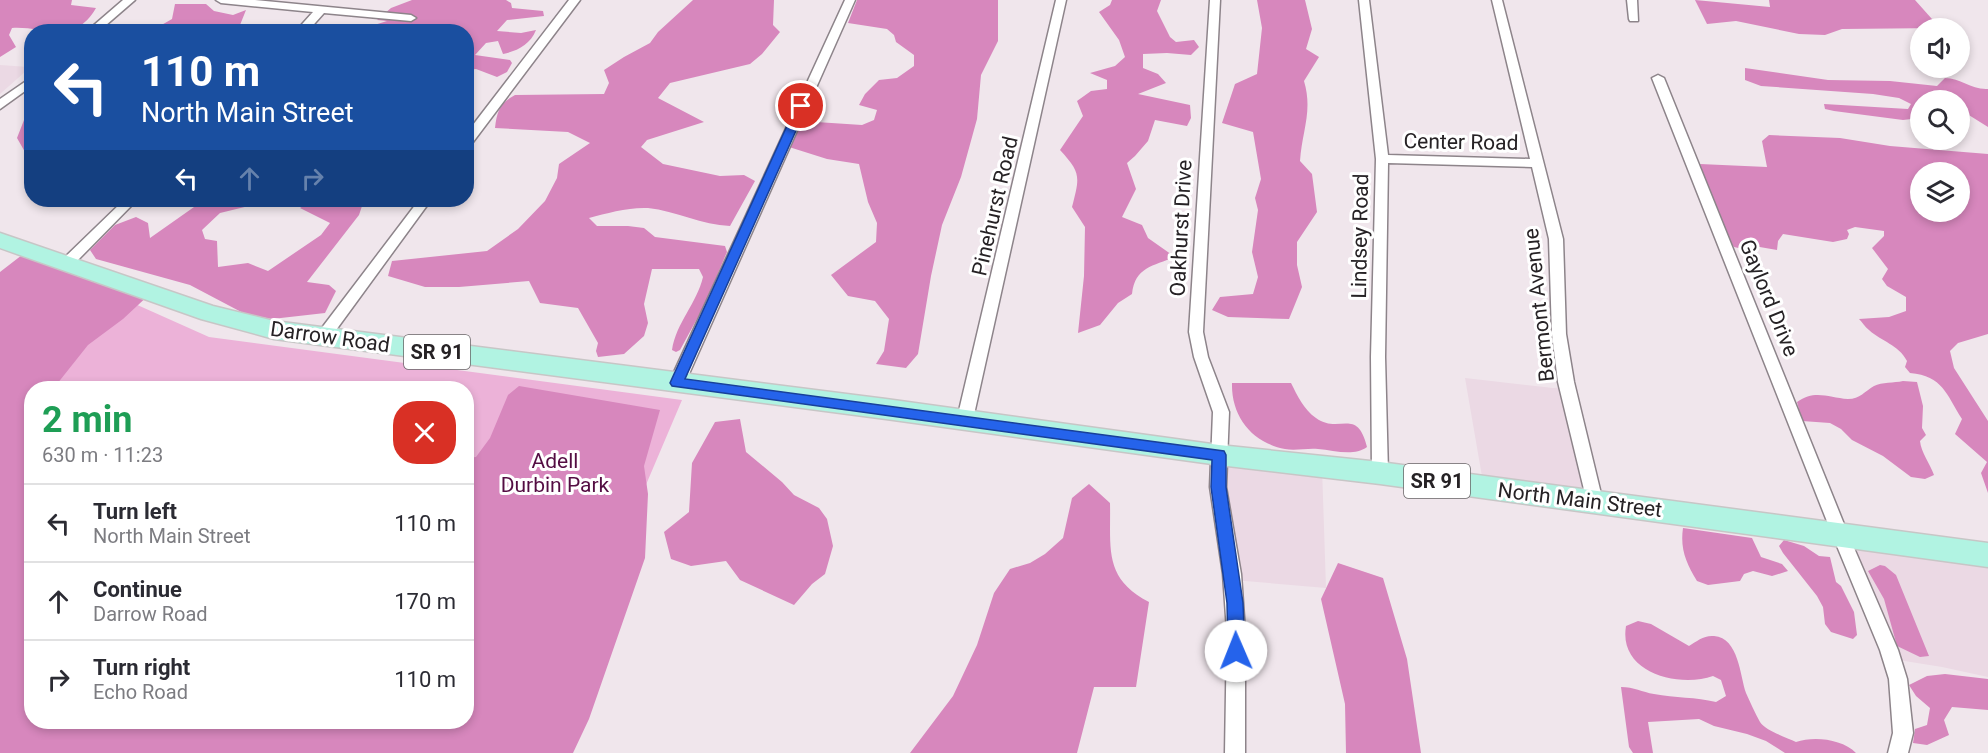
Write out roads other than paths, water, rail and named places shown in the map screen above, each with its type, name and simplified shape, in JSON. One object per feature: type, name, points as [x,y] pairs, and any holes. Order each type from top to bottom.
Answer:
[{"type":"main road","name":"Darrow Road","points":[[0,240],[234,321],[274,330],[886,409]]},
{"type":"main road","name":"North Main Street","points":[[886,409],[1219,455],[1380,473],[1988,555]]},
{"type":"street","points":[[101,24],[130,0]]},
{"type":"street","points":[[221,0],[411,18]]},
{"type":"street","points":[[474,133],[575,0]]},
{"type":"street","points":[[677,383],[850,0]]},
{"type":"street","name":"Pinehurst Road","points":[[965,419],[1061,0]]},
{"type":"street","name":"Oakhurst Drive","points":[[1215,0],[1196,332],[1201,357],[1221,412],[1220,510],[1235,603],[1235,753]]},
{"type":"street","name":"Lindsey Road","points":[[1364,0],[1382,159],[1378,357],[1380,473]]},
{"type":"street","name":"Bermont Avenue","points":[[1497,0],[1556,239],[1559,334],[1566,382],[1595,502]]},
{"type":"street","points":[[1632,0],[1634,19]]},
{"type":"street","points":[[308,24],[321,10]]},
{"type":"street","name":"Gaylord Drive","points":[[1658,78],[1840,534],[1881,629],[1898,679],[1904,733],[1898,753]]},
{"type":"street","points":[[0,105],[24,86]]},
{"type":"street","name":"Center Road","points":[[1382,159],[1539,163]]},
{"type":"street","points":[[68,262],[124,207]]},
{"type":"street","points":[[323,337],[420,207]]},
{"type":"park label","name":"Adell Durbin Park","points":[[555,473]]}]
